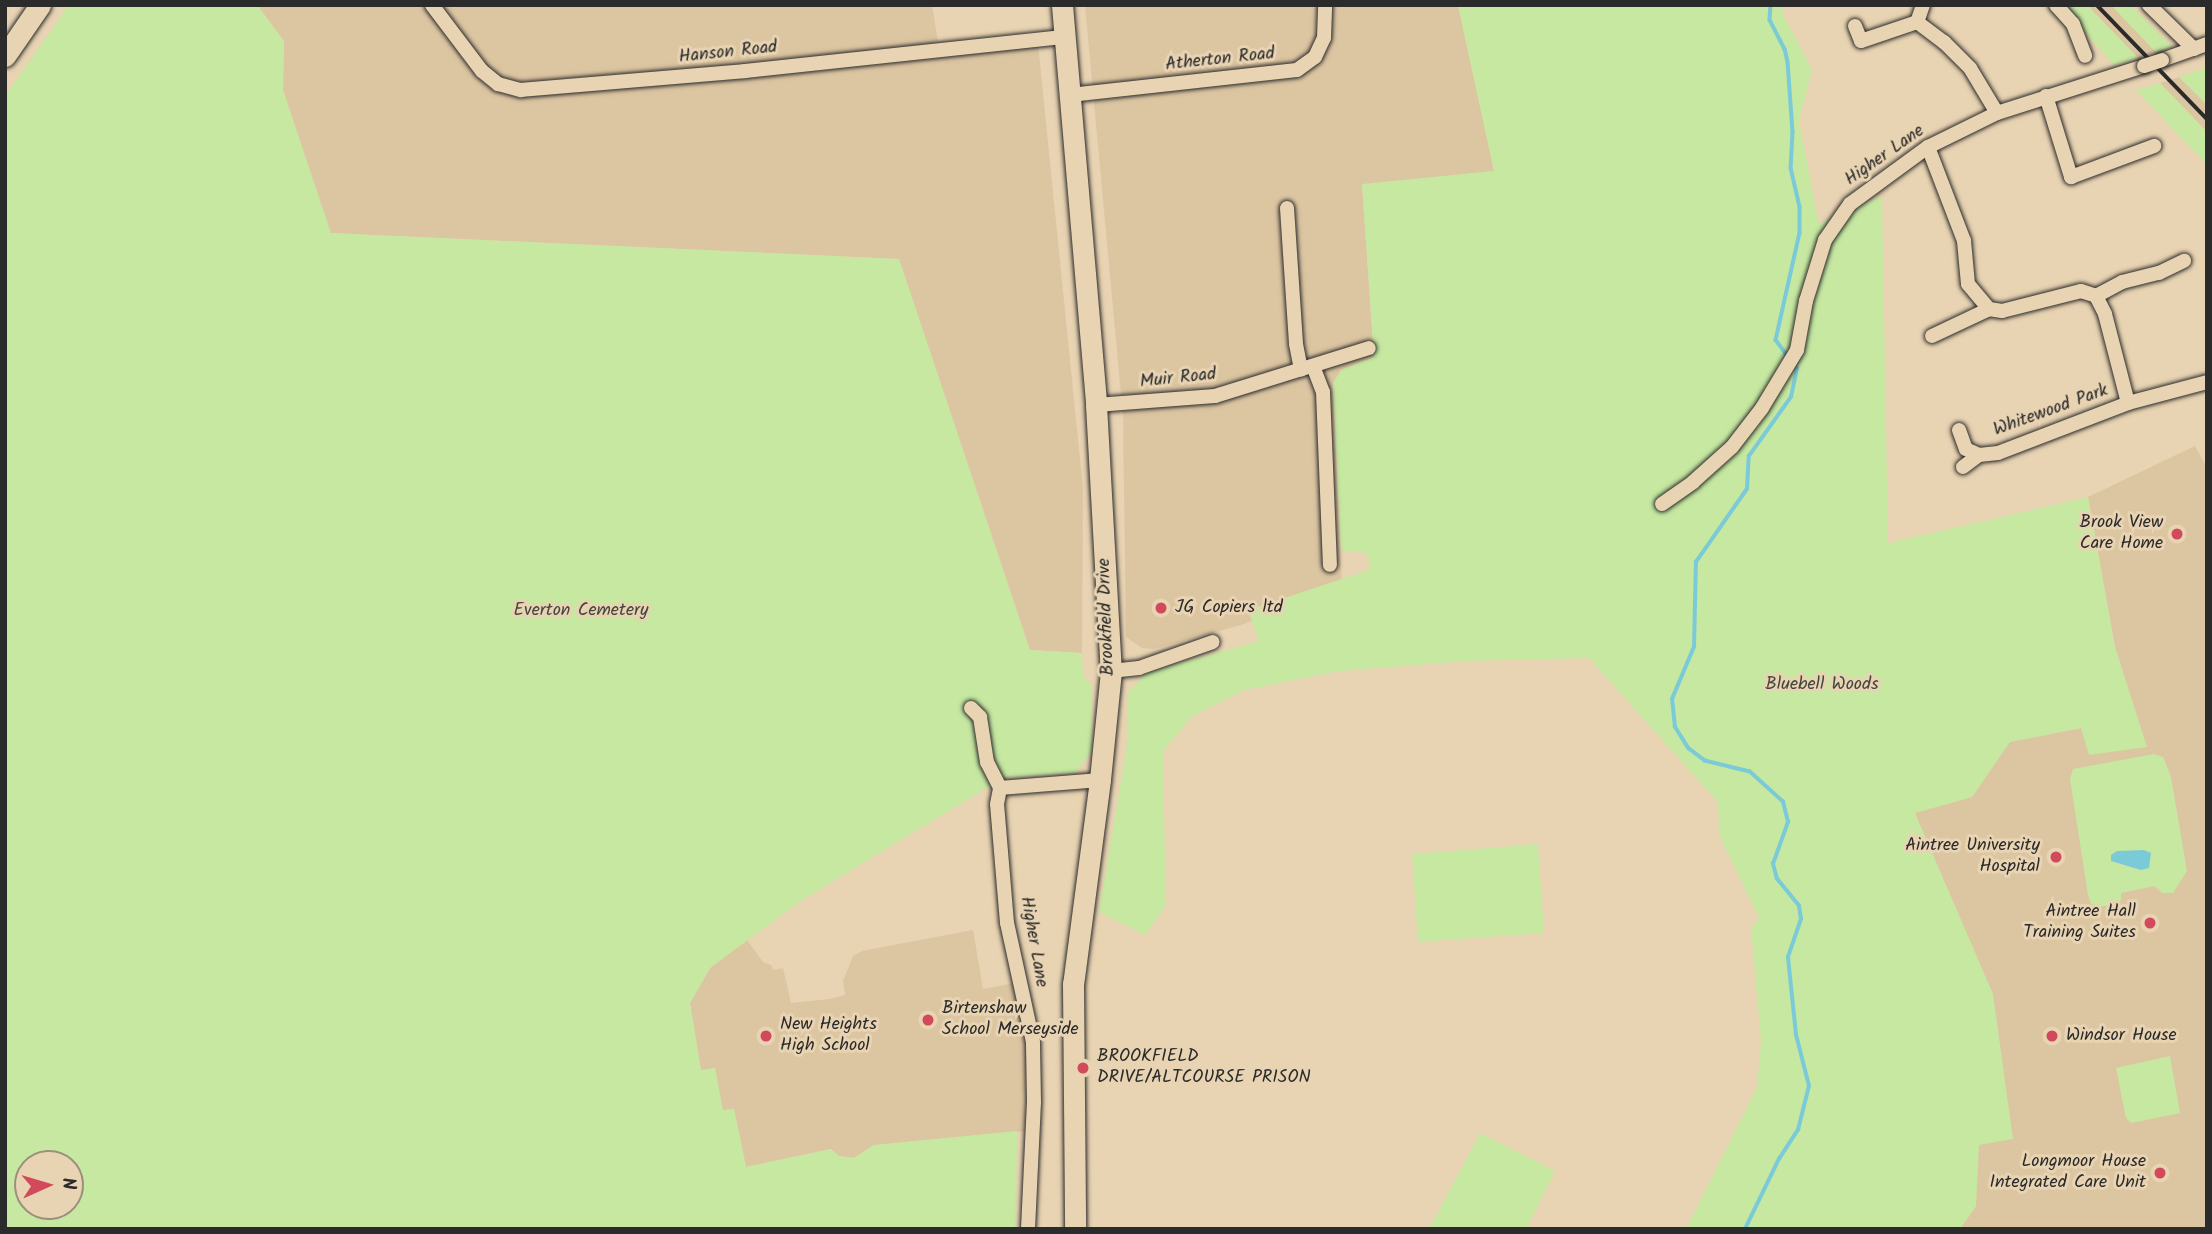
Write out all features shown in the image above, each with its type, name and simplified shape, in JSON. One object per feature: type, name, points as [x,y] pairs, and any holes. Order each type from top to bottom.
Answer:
[{"type":"street","points":[[5,56],[40,5]]},
{"type":"street","name":"Hanson Road","points":[[432,5],[482,71],[498,83],[521,90],[732,72],[1065,37]]},
{"type":"street","name":"Brookfield Drive","points":[[1062,5],[1096,405],[1111,671],[1100,780],[1073,984],[1075,1229]]},
{"type":"street","name":"Atherton Road","points":[[1070,95],[1297,70],[1315,57],[1324,38],[1325,5]]},
{"type":"street","points":[[1917,22],[1923,5]]},
{"type":"street","points":[[2056,5],[2073,24],[2085,56]]},
{"type":"street","points":[[2149,5],[2200,46]]},
{"type":"street","points":[[1854,26],[1861,41],[1917,22]]},
{"type":"street","points":[[1917,22],[1944,42],[1970,68],[1997,113]]},
{"type":"street","name":"Higher Lane","points":[[1662,504],[1693,482],[1732,447],[1762,408],[1797,350],[1806,301],[1825,240],[1850,204],[1928,146],[1997,113],[2200,46]]},
{"type":"street","points":[[2046,96],[2071,177],[2153,144]]},
{"type":"street","points":[[1928,146],[1964,241],[1968,284],[1989,309]]},
{"type":"street","points":[[1287,208],[1296,344],[1307,368],[1323,391],[1330,565]]},
{"type":"street","points":[[1932,336],[1989,309],[2002,311],[2081,291],[2096,296],[2122,282],[2159,273],[2184,261]]},
{"type":"street","name":"Whitewood Park","points":[[2096,296],[2105,314],[2128,403]]},
{"type":"street","name":"Muir Road","points":[[1096,405],[1216,396],[1369,348]]},
{"type":"street","name":"Whitewood Park","points":[[1959,430],[1965,449],[1979,455],[1998,453],[2128,403],[2207,382]]},
{"type":"street","points":[[1963,467],[1979,455]]},
{"type":"street","points":[[1111,671],[1139,668],[1213,642]]},
{"type":"street","name":"Higher Lane","points":[[971,708],[980,717],[987,762],[1000,788],[997,804],[1007,923],[1033,1042],[1034,1102],[1028,1229]]},
{"type":"street","points":[[1000,788],[1100,780]]},
{"type":"shaded area","points":[[257,5],[932,5],[938,42],[1037,34],[1083,489],[1082,653],[1030,650],[899,259],[330,233],[283,90],[284,41]]},
{"type":"shaded area","points":[[1085,5],[1458,5],[1494,171],[1362,185],[1374,357],[1341,370],[1333,383],[1342,587],[1241,625],[1154,649],[1142,648],[1126,637],[1123,416]]},
{"type":"shaded area","points":[[2087,5],[2111,5],[2156,52],[2138,58]]},
{"type":"shaded area","points":[[2179,77],[2207,105],[2207,132],[2160,83]]},
{"type":"shaded area","name":"Aintree University Hospital","points":[[2195,446],[2207,468],[2207,1229],[1960,1229],[1976,1206],[1900,817],[1972,797],[2009,742],[2081,728],[2146,747],[2115,647],[2088,497]]},
{"type":"shaded area","points":[[973,930],[983,989],[1015,983],[1027,1042],[1026,1131],[874,1145],[854,1158],[839,1156],[831,1149],[746,1167],[734,1109],[723,1110],[701,1071],[690,1003],[710,968],[747,940],[763,962],[771,965],[773,970],[783,968],[791,1003],[830,999],[845,995],[843,981],[853,956],[862,951]]},
{"type":"green space","name":"Everton Cemetery","points":[[69,5],[257,5],[284,41],[283,90],[331,233],[899,259],[1030,650],[1082,653],[1083,676],[1091,685],[1091,752],[1075,773],[1003,778],[802,900],[710,968],[690,1003],[701,1070],[715,1068],[723,1110],[734,1109],[746,1167],[831,1149],[839,1156],[854,1158],[874,1145],[1017,1131],[1016,1229],[5,1229],[5,96]]},
{"type":"green space","name":"Bluebell Woods","points":[[1458,5],[1785,5],[1782,13],[1812,69],[1799,121],[1819,224],[1882,196],[1888,543],[2088,497],[2115,647],[2147,747],[2089,755],[2081,728],[2010,742],[1972,797],[1915,813],[1993,994],[2013,1139],[1979,1145],[1976,1206],[1960,1229],[1687,1227],[1757,1087],[1761,1041],[1751,928],[1759,918],[1719,835],[1718,802],[1589,658],[1467,661],[1340,671],[1244,690],[1192,716],[1163,751],[1166,905],[1145,935],[1099,912],[1128,739],[1127,693],[1147,672],[1259,641],[1248,610],[1369,570],[1368,553],[1341,550],[1333,383],[1341,370],[1374,357],[1362,184],[1494,171]]},
{"type":"green space","points":[[2061,5],[2087,5],[2138,58],[2115,66]]},
{"type":"green space","points":[[2111,5],[2131,5],[2172,47],[2156,52]]},
{"type":"green space","points":[[2205,68],[2207,70],[2207,105],[2179,77]]},
{"type":"green space","points":[[2160,83],[2207,132],[2207,165],[2136,90]]},
{"type":"green space","points":[[2154,754],[2163,757],[2171,777],[2187,871],[2173,893],[2162,893],[2154,886],[2121,893],[2121,900],[2115,905],[2097,907],[2091,904],[2088,895],[2070,779],[2073,769]]},
{"type":"green space","points":[[1538,844],[1544,933],[1418,942],[1412,854]]},
{"type":"green space","points":[[2170,1056],[2180,1113],[2131,1123],[2126,1118],[2116,1068]]},
{"type":"green space","points":[[1480,1133],[1555,1171],[1526,1229],[1429,1229]]},
{"type":"water","points":[[2144,850],[2151,853],[2149,868],[2141,870],[2111,861],[2111,855],[2117,851]]},
{"type":"waterway","points":[[1771,5],[1770,20],[1785,49],[1788,62],[1793,132],[1791,168],[1800,207],[1800,233],[1776,340],[1787,355]]},
{"type":"waterway","points":[[1745,1229],[1779,1159],[1798,1130],[1809,1086],[1796,1035],[1788,957],[1801,919],[1799,906],[1777,879],[1773,864],[1788,822],[1783,802],[1750,772],[1705,761],[1688,748],[1675,727],[1672,699],[1694,647],[1696,562],[1747,489],[1749,456],[1791,397],[1797,369],[1794,365]]},
{"type":"railway","points":[[2097,5],[2207,119]]},
{"type":"place","name":"Brook View Care Home","points":[[2177,534]]},
{"type":"place","name":"JG Copiers ltd","points":[[1161,608]]},
{"type":"place","name":"Aintree University Hospital","points":[[2056,857]]},
{"type":"place","name":"Aintree Hall Training Suites","points":[[2150,923]]},
{"type":"place","name":"Birtenshaw School Merseyside","points":[[928,1020]]},
{"type":"place","name":"New Heights High School","points":[[766,1036]]},
{"type":"place","name":"Windsor House","points":[[2052,1036]]},
{"type":"place","name":"BROOKFIELD DRIVE/ALTCOURSE PRISON","points":[[1083,1068]]},
{"type":"place","name":"Longmoor House Integrated Care Unit","points":[[2160,1173]]}]
